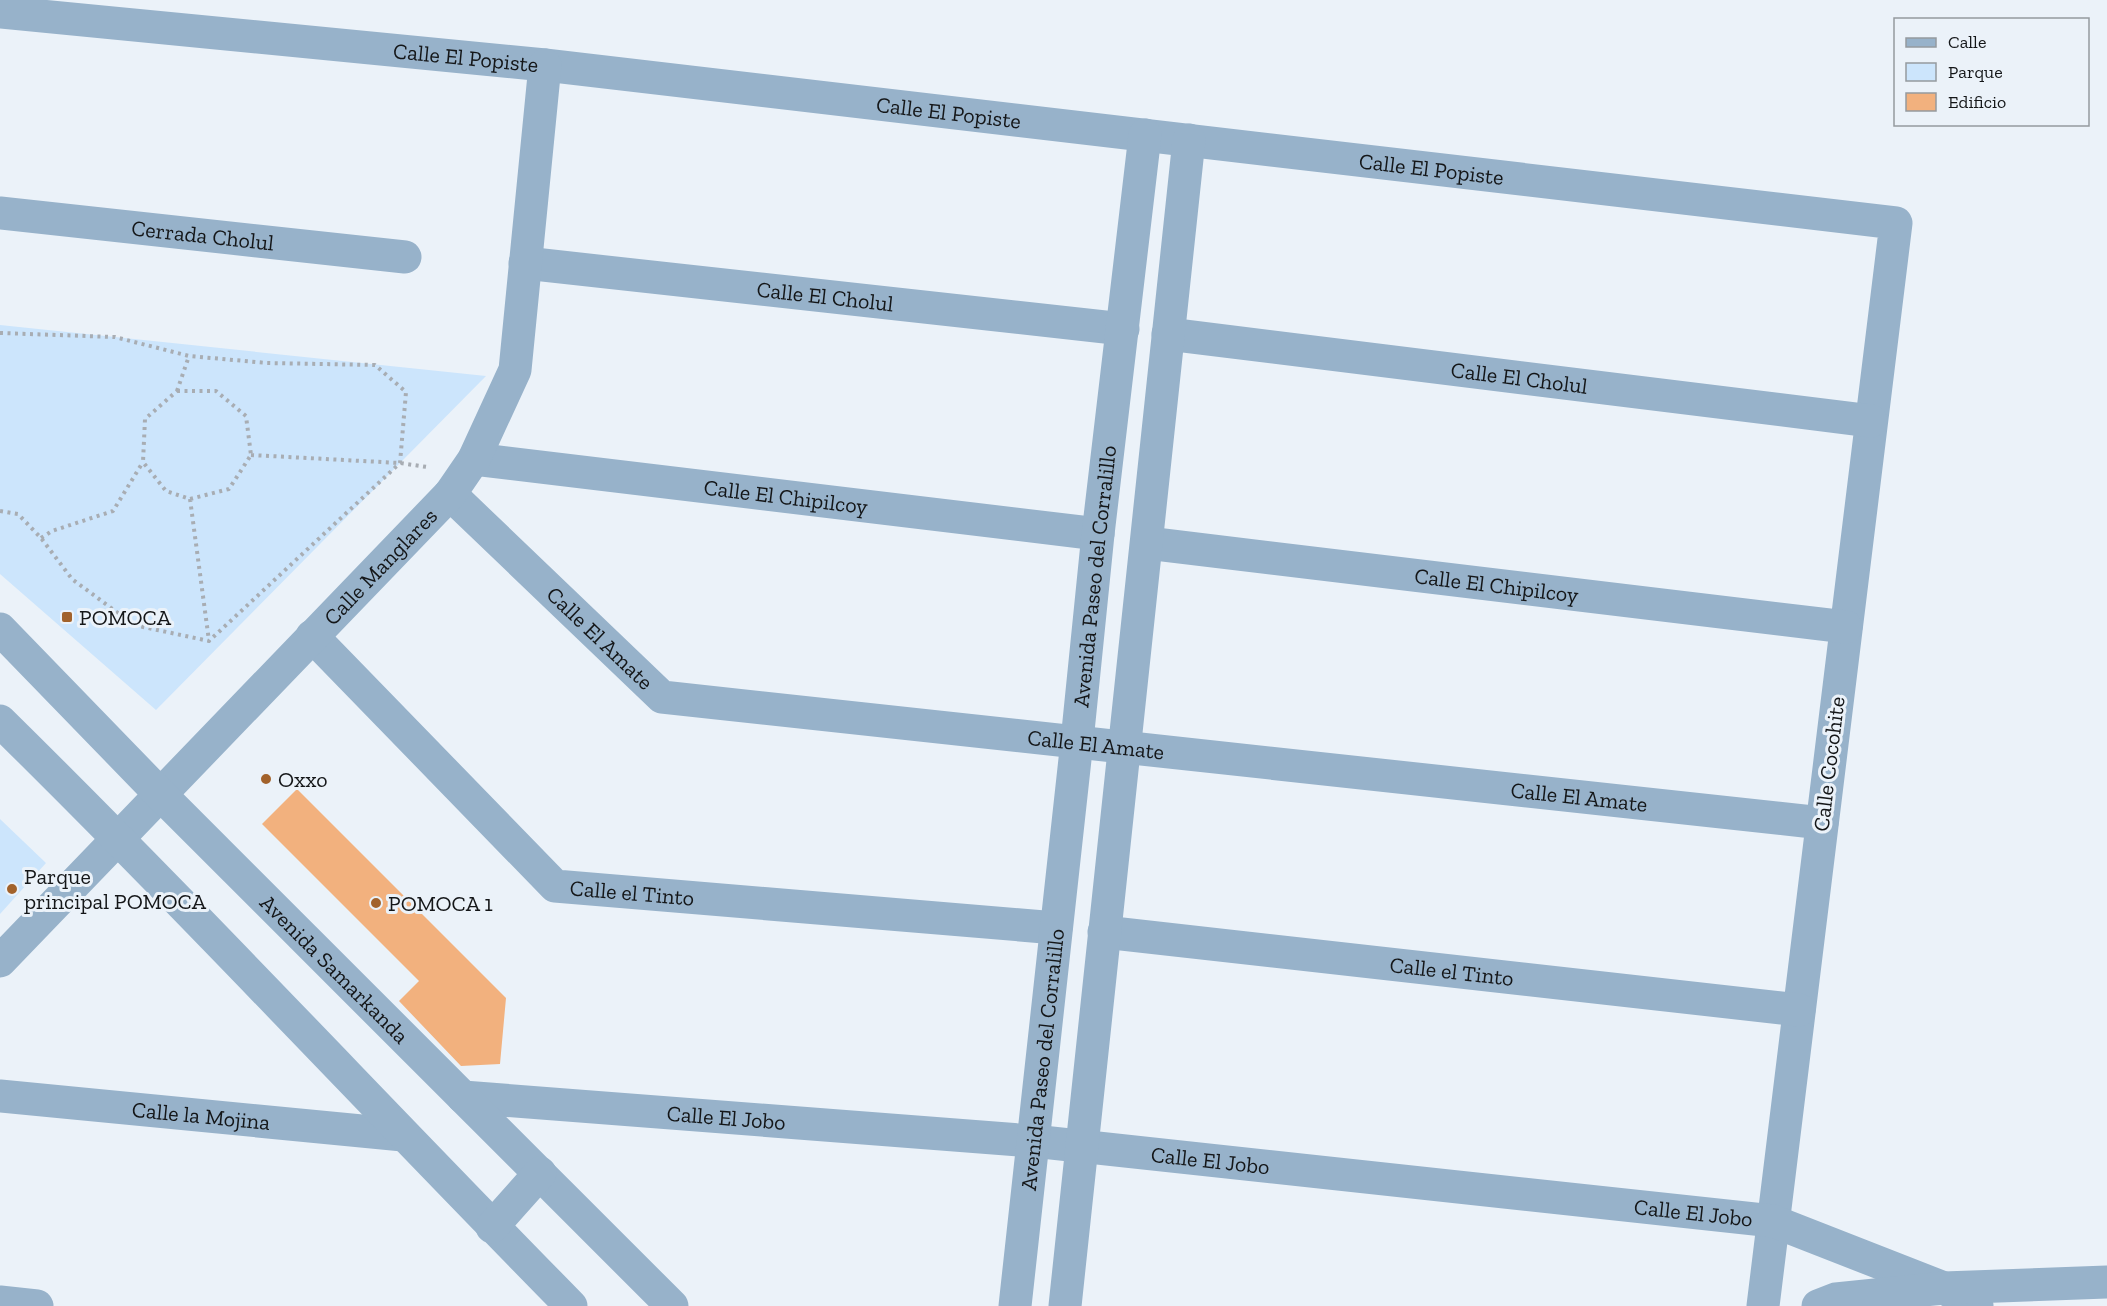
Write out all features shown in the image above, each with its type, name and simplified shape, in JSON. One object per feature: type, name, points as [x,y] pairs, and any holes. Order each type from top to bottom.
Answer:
[{"type":"street","name":"Calle El Popiste","points":[[0,12],[545,65],[1896,223]]},
{"type":"street","name":"Calle Manglares","points":[[0,961],[450,494],[474,459],[515,370],[545,65]]},
{"type":"street","name":"Avenida Paseo del Corralillo","points":[[1015,1306],[1098,534],[1145,135]]},
{"type":"street","name":"Avenida Paseo del Corralillo","points":[[1065,1306],[1189,140]]},
{"type":"street","name":"Cerrada Cholul","points":[[0,213],[405,257]]},
{"type":"street","name":"Calle Cocohite","points":[[1763,1306],[1896,223]]},
{"type":"street","name":"Calle El Cholul","points":[[525,263],[1123,329]]},
{"type":"street","name":"Calle El Cholul","points":[[1168,334],[1871,421]]},
{"type":"street","name":"Calle El Chipilcoy","points":[[474,459],[1098,534]]},
{"type":"street","name":"Calle El Amate","points":[[450,494],[662,697],[1822,823]]},
{"type":"street","name":"Calle El Chipilcoy","points":[[1147,543],[1846,627]]},
{"type":"street","name":"Avenida Samarkanda","points":[[0,629],[160,794],[672,1306]]},
{"type":"street","name":"Calle el Tinto","points":[[312,636],[555,886],[1056,928]]},
{"type":"street","points":[[0,721],[118,837],[403,1135],[571,1306]]},
{"type":"street","name":"Calle el Tinto","points":[[1104,932],[1799,1010]]},
{"type":"street","name":"Calle la Mojina","points":[[0,1096],[403,1135]]},
{"type":"street","name":"Calle El Jobo","points":[[463,1097],[1082,1146],[1773,1221],[1944,1288],[1977,1306]]},
{"type":"street","points":[[492,1227],[540,1173]]},
{"type":"street","points":[[1818,1306],[1836,1299],[1944,1288],[2107,1282]]},
{"type":"street","points":[[0,1302],[38,1306]]},
{"type":"path","points":[[0,333],[115,337],[189,356],[267,363],[375,365],[406,392],[400,463],[208,641]]},
{"type":"path","points":[[41,538],[52,531],[113,511],[143,462],[145,419],[177,391],[189,356]]},
{"type":"path","points":[[143,462],[166,491],[190,499],[229,489],[251,455],[246,416],[216,391],[177,391]]},
{"type":"path","points":[[251,455],[400,463]]},
{"type":"path","points":[[190,499],[208,641]]},
{"type":"path","points":[[0,511],[18,514],[41,538],[72,579],[134,625],[208,641]]},
{"type":"green space","points":[[0,325],[486,376],[156,710],[0,574]]},
{"type":"green space","name":"Parque principal POMOCA","points":[[0,819],[46,863],[0,914]]},
{"type":"building","name":"POMOCA 1","points":[[297,789],[506,998],[500,1064],[461,1066],[399,1001],[419,981],[262,824]]},
{"type":"place","name":"POMOCA","points":[[67,617]]},
{"type":"place","name":"Oxxo","points":[[266,779]]},
{"type":"place","name":"Parque principal POMOCA","points":[[12,889]]},
{"type":"place","name":"POMOCA 1","points":[[376,903]]}]
